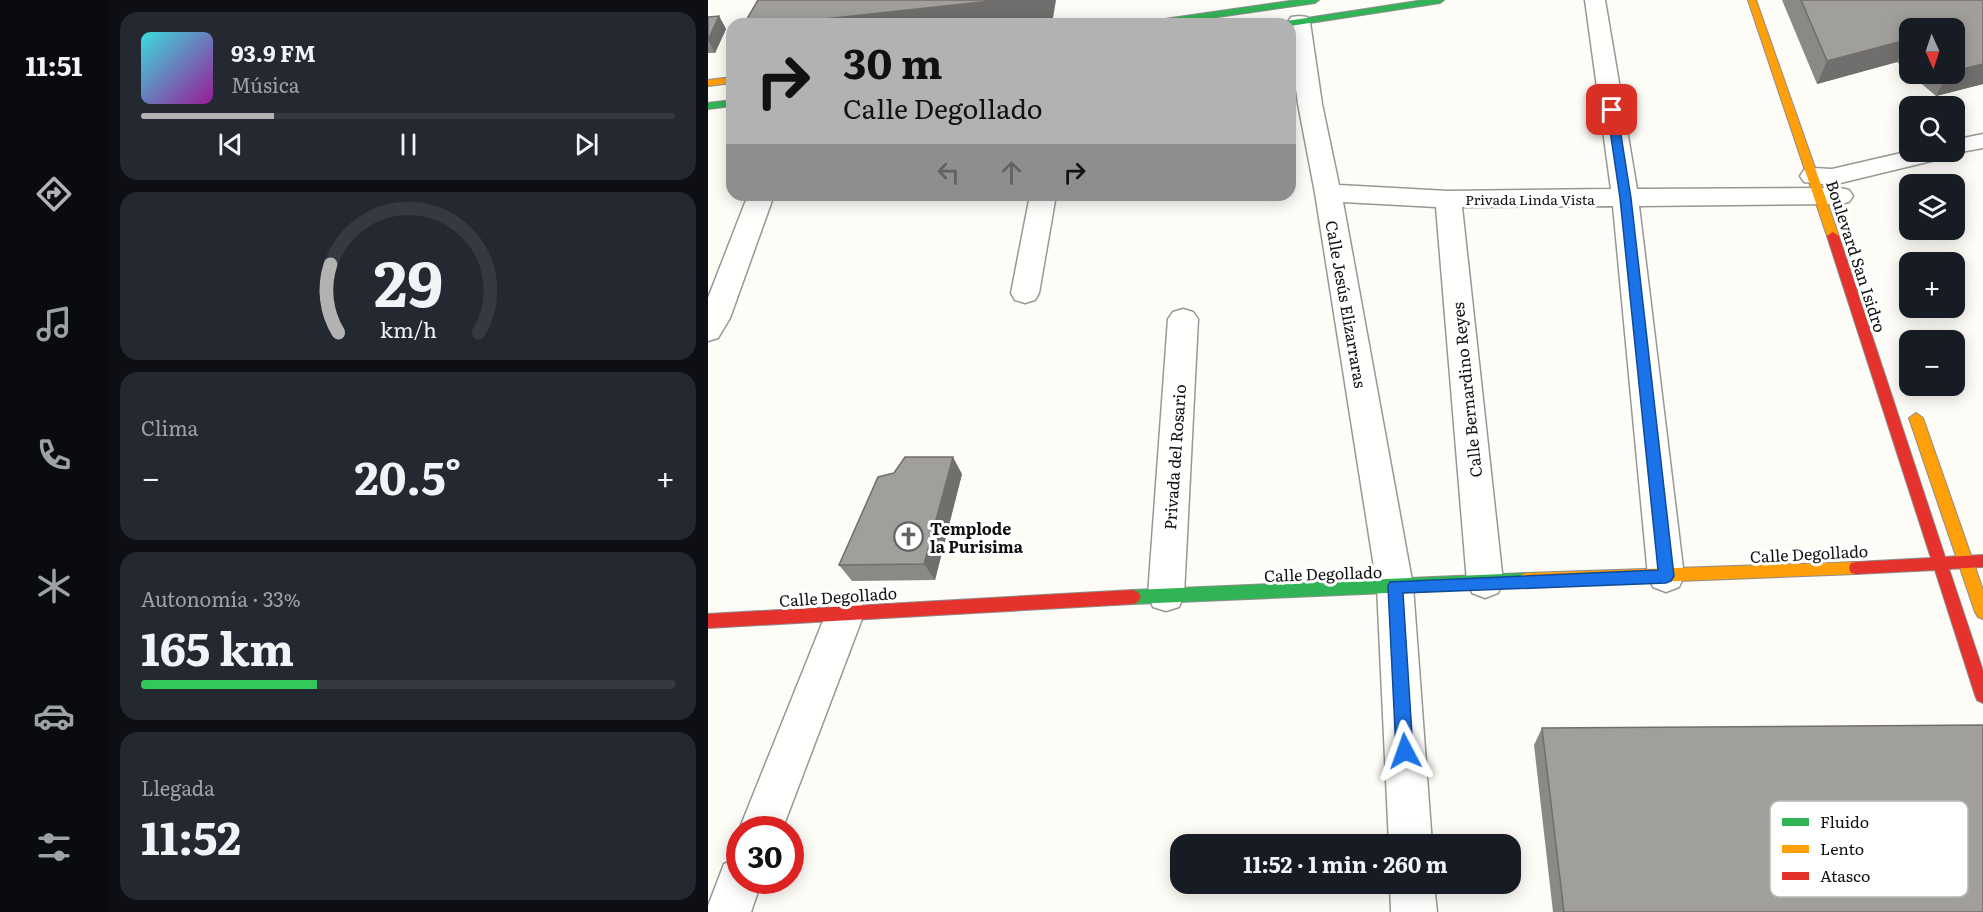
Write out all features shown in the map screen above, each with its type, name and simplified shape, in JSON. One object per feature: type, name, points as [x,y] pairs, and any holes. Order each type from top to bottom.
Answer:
[{"type":"street","points":[[1251,18],[1440,0]]},
{"type":"street","points":[[1595,0],[1625,198],[1666,576]]},
{"type":"street","name":"Boulevard San Isidro","points":[[1752,0],[1829,186],[1940,562],[1983,695]]},
{"type":"street","name":"Calle Jesús Elizarraras","points":[[1300,15],[1299,88],[1328,193],[1395,586],[1409,834]]},
{"type":"street","points":[[708,83],[726,79]]},
{"type":"street","points":[[708,106],[726,104]]},
{"type":"street","points":[[1965,145],[1983,141]]},
{"type":"street","name":"Privada Linda Vista","points":[[1328,193],[1448,199],[1625,198],[1829,186],[1907,162]]},
{"type":"street","name":"Calle Bernardino Reyes","points":[[1448,199],[1485,582]]},
{"type":"street","points":[[710,322],[759,201]]},
{"type":"street","points":[[1025,293],[1042,201]]},
{"type":"street","name":"Privada del Rosario","points":[[1166,595],[1183,319]]},
{"type":"street","points":[[1913,407],[1983,612]]},
{"type":"street","name":"Calle Degollado","points":[[708,621],[846,611],[1166,595],[1666,576],[1983,561]]},
{"type":"street","points":[[765,816],[846,611]]},
{"type":"street","points":[[728,912],[735,894]]},
{"type":"street","points":[[1413,894],[1414,912]]},
{"type":"building","points":[[758,0],[1000,0],[834,18],[748,18]]},
{"type":"building","points":[[1801,0],[1983,0],[1983,64],[1965,68],[1965,18],[1899,18],[1899,42],[1827,61]]},
{"type":"building","points":[[719,16],[708,40],[708,17]]},
{"type":"building","name":"Templode la Purisima","points":[[905,457],[953,457],[924,564],[839,565],[878,477],[894,473]]},
{"type":"building","points":[[1983,725],[1983,912],[1564,912],[1542,728]]},
{"type":"traffic: fast","points":[[1192,18],[1315,0]]},
{"type":"traffic: fast","points":[[1296,23],[1440,0]]},
{"type":"traffic: fast","points":[[708,106],[726,104]]},
{"type":"traffic: fast","points":[[1133,597],[1526,580]]},
{"type":"traffic: slow","points":[[1752,0],[1833,236]]},
{"type":"traffic: slow","points":[[708,83],[726,81]]},
{"type":"traffic: slow","points":[[1916,418],[1983,612]]},
{"type":"traffic: slow","points":[[1526,580],[1856,568]]},
{"type":"traffic: jam","points":[[1833,236],[1983,695]]},
{"type":"traffic: jam","points":[[1856,568],[1983,561]]},
{"type":"traffic: jam","points":[[708,621],[1133,597]]},
{"type":"place","name":"Templode la Purisima","points":[[909,537]]},
{"type":"route","points":[[1405,751],[1395,586],[1666,576],[1625,198],[1612,110]]}]
